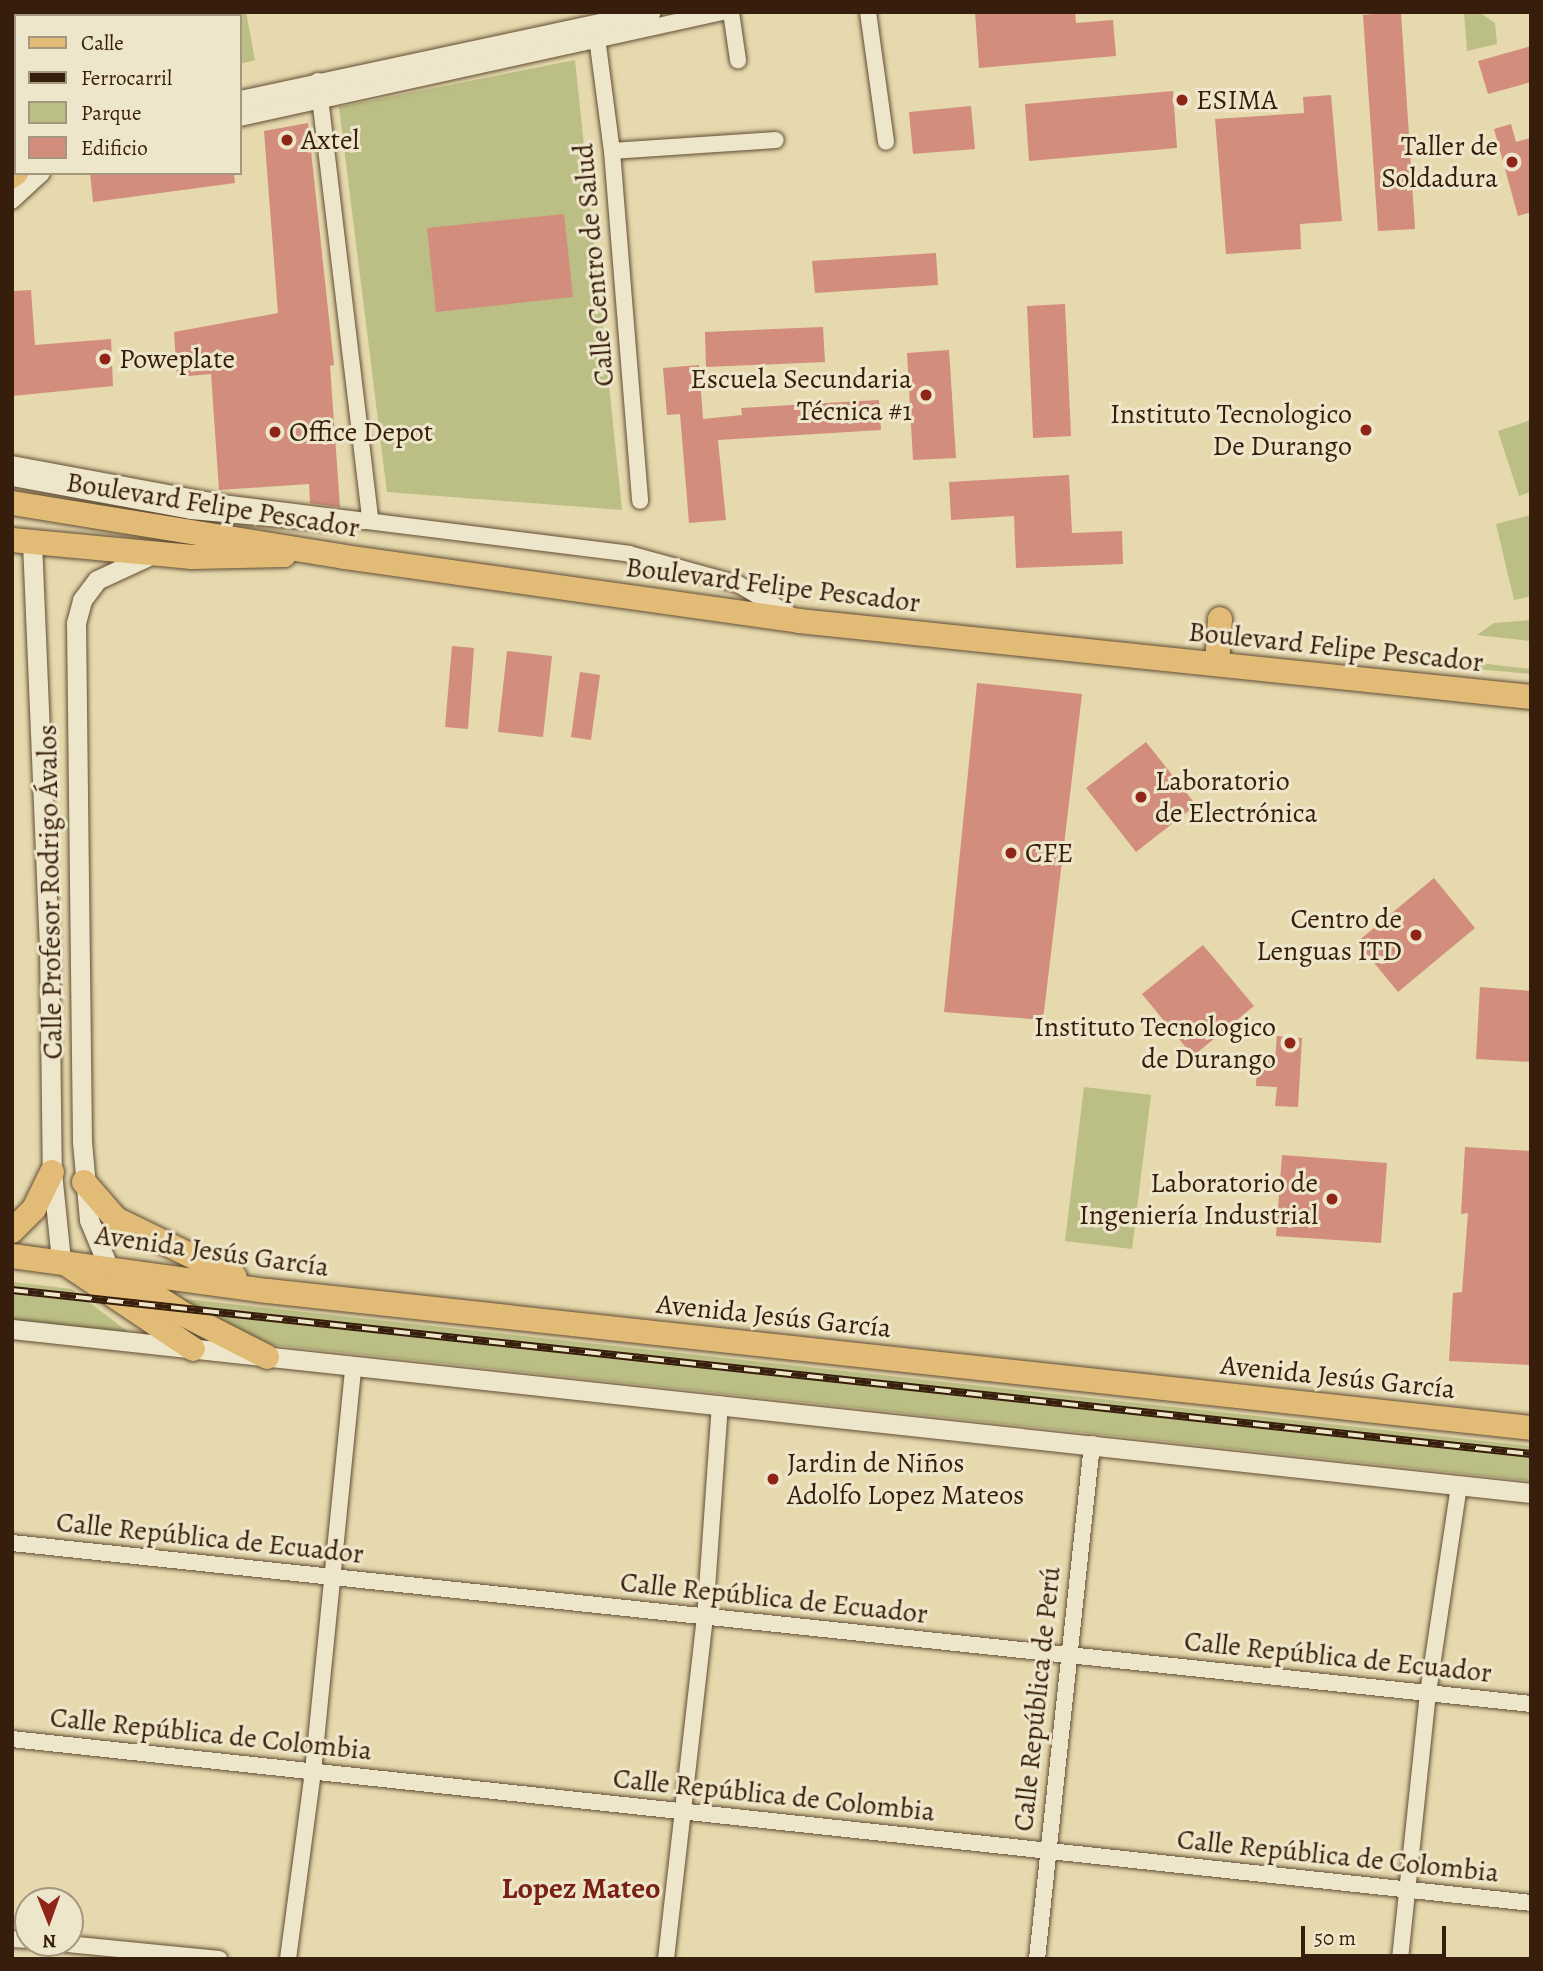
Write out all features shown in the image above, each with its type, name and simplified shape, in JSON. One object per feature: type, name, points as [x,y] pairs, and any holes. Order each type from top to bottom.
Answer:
[{"type":"main road","name":"Boulevard Felipe Pescador","points":[[12,503],[318,552],[799,621],[1531,697]]},
{"type":"main road","points":[[12,525],[22,541],[153,554],[236,558],[318,552]]},
{"type":"main road","points":[[1217,664],[1220,619]]},
{"type":"main road","points":[[12,1231],[34,1209],[52,1172]]},
{"type":"main road","points":[[84,1182],[116,1219],[143,1236],[268,1292]]},
{"type":"main road","name":"Avenida Jesús García","points":[[12,1256],[108,1266],[268,1292],[1531,1428]]},
{"type":"main road","points":[[61,1260],[193,1349]]},
{"type":"main road","points":[[108,1266],[185,1315],[267,1357]]},
{"type":"street","points":[[242,118],[596,32],[651,12]]},
{"type":"street","points":[[242,100],[318,81],[721,12]]},
{"type":"street","points":[[731,12],[738,60]]},
{"type":"street","points":[[868,12],[886,142]]},
{"type":"street","name":"Calle Centro de Salud","points":[[596,32],[612,151],[640,501]]},
{"type":"street","points":[[318,81],[370,520]]},
{"type":"street","points":[[612,151],[775,140]]},
{"type":"street","points":[[12,201],[40,175]]},
{"type":"street","points":[[12,464],[145,491],[605,550],[676,564],[747,588],[799,621]]},
{"type":"street","points":[[12,478],[237,517],[323,524],[370,520]]},
{"type":"street","name":"Calle Profesor Rodrigo Ávalos","points":[[22,541],[49,942],[52,1172],[61,1260]]},
{"type":"street","name":"Calle Profesor Rodrigo Ávalos","points":[[108,1266],[92,1232],[84,1182],[76,623],[82,600],[97,580],[153,554]]},
{"type":"street","points":[[12,1329],[1531,1493]]},
{"type":"street","points":[[288,1959],[313,1771],[352,1367]]},
{"type":"street","points":[[666,1959],[705,1618],[720,1405]]},
{"type":"street","name":"Calle República de Perú","points":[[1037,1959],[1066,1656],[1092,1444]]},
{"type":"street","points":[[1400,1959],[1428,1693],[1460,1486]]},
{"type":"street","name":"Calle República de Ecuador","points":[[12,1544],[1531,1704]]},
{"type":"street","name":"Calle República de Colombia","points":[[12,1739],[1531,1903]]},
{"type":"street","points":[[84,1946],[219,1959]]},
{"type":"green space","points":[[246,12],[255,60],[242,63],[242,14],[223,14]]},
{"type":"green space","points":[[1464,12],[1479,12],[1495,23],[1497,44],[1467,51]]},
{"type":"green space","points":[[575,60],[622,510],[387,492],[339,107]]},
{"type":"green space","points":[[1531,420],[1531,492],[1519,496],[1498,431]]},
{"type":"green space","points":[[1531,515],[1531,596],[1514,600],[1496,524]]},
{"type":"green space","points":[[1531,620],[1531,641],[1477,635],[1494,623]]},
{"type":"green space","points":[[1453,660],[1531,669],[1531,674],[1453,667]]},
{"type":"green space","points":[[1084,1087],[1151,1095],[1132,1249],[1065,1241]]},
{"type":"green space","points":[[12,1282],[72,1289],[128,1332],[68,1332],[12,1319]]},
{"type":"green space","points":[[167,1297],[1531,1446],[1531,1481],[273,1345]]},
{"type":"building","points":[[975,12],[1075,12],[1076,23],[1113,20],[1116,56],[979,68]]},
{"type":"building","points":[[1401,12],[1415,229],[1378,231],[1363,15]]},
{"type":"building","points":[[1531,46],[1531,82],[1488,94],[1478,61]]},
{"type":"building","points":[[1173,91],[1177,148],[1029,161],[1025,104]]},
{"type":"building","points":[[1331,95],[1342,221],[1300,224],[1301,249],[1226,254],[1215,119],[1304,113],[1303,97]]},
{"type":"building","points":[[971,106],[975,149],[913,154],[909,112]]},
{"type":"building","points":[[308,123],[334,365],[330,366],[340,507],[310,503],[309,484],[219,490],[211,374],[177,377],[174,332],[278,313],[264,131]]},
{"type":"building","name":"Taller de Soldadura","points":[[1511,124],[1516,142],[1531,138],[1531,212],[1518,216],[1494,129]]},
{"type":"building","points":[[90,175],[234,175],[235,183],[93,202]]},
{"type":"building","points":[[564,214],[573,297],[436,312],[427,228]]},
{"type":"building","points":[[936,253],[938,285],[815,293],[812,261]]},
{"type":"building","points":[[31,290],[35,345],[111,339],[113,386],[12,396],[12,291]]},
{"type":"building","points":[[1065,304],[1071,436],[1033,438],[1027,306]]},
{"type":"building","points":[[823,327],[825,362],[706,367],[705,332]]},
{"type":"building","points":[[949,350],[956,458],[913,460],[907,353]]},
{"type":"building","points":[[699,365],[703,419],[742,415],[741,408],[879,400],[881,430],[718,440],[726,520],[689,523],[680,414],[667,415],[663,368]]},
{"type":"building","points":[[1069,475],[1072,533],[1122,531],[1123,564],[1016,568],[1014,516],[951,520],[949,482]]},
{"type":"building","points":[[452,646],[474,648],[468,729],[445,727]]},
{"type":"building","points":[[507,651],[552,656],[543,737],[498,732]]},
{"type":"building","points":[[580,672],[600,675],[591,740],[571,737]]},
{"type":"building","name":"CFE","points":[[977,683],[1082,694],[1043,1020],[944,1012]]},
{"type":"building","name":"Laboratorio de Electrónica","points":[[1146,742],[1196,805],[1136,852],[1086,788]]},
{"type":"building","name":"Centro de Lenguas ITD","points":[[1434,878],[1475,928],[1398,992],[1357,942]]},
{"type":"building","points":[[1203,945],[1254,1006],[1193,1056],[1142,994]]},
{"type":"building","points":[[1480,987],[1531,991],[1531,1062],[1476,1059]]},
{"type":"building","points":[[1277,1036],[1302,1038],[1298,1107],[1275,1106],[1277,1087],[1256,1086],[1257,1059],[1275,1060]]},
{"type":"building","points":[[1465,1147],[1531,1151],[1531,1365],[1449,1361],[1453,1293],[1462,1292],[1468,1213],[1461,1214]]},
{"type":"building","name":"Laboratorio de Ingeniería Industrial","points":[[1282,1155],[1387,1163],[1381,1243],[1276,1236]]},
{"type":"railway","points":[[12,1290],[1531,1454]]},
{"type":"place","name":"ESIMA","points":[[1182,100]]},
{"type":"place","name":"Axtel","points":[[287,140]]},
{"type":"place","name":"Taller de Soldadura","points":[[1512,162]]},
{"type":"place","name":"Poweplate","points":[[105,359]]},
{"type":"place","name":"Escuela Secundaria Técnica #1","points":[[926,395]]},
{"type":"place","name":"Instituto Tecnologico De Durango","points":[[1366,430]]},
{"type":"place","name":"Office Depot","points":[[275,432]]},
{"type":"place","name":"Laboratorio de Electrónica","points":[[1141,797]]},
{"type":"place","name":"CFE","points":[[1011,853]]},
{"type":"place","name":"Centro de Lenguas ITD","points":[[1416,935]]},
{"type":"place","name":"Instituto Tecnologico de Durango","points":[[1290,1043]]},
{"type":"place","name":"Laboratorio de Ingeniería Industrial","points":[[1332,1199]]},
{"type":"place","name":"Jardin de Niños Adolfo Lopez Mateos","points":[[773,1479]]},
{"type":"district","name":"Lopez Mateo","points":[[581,1888]]}]
